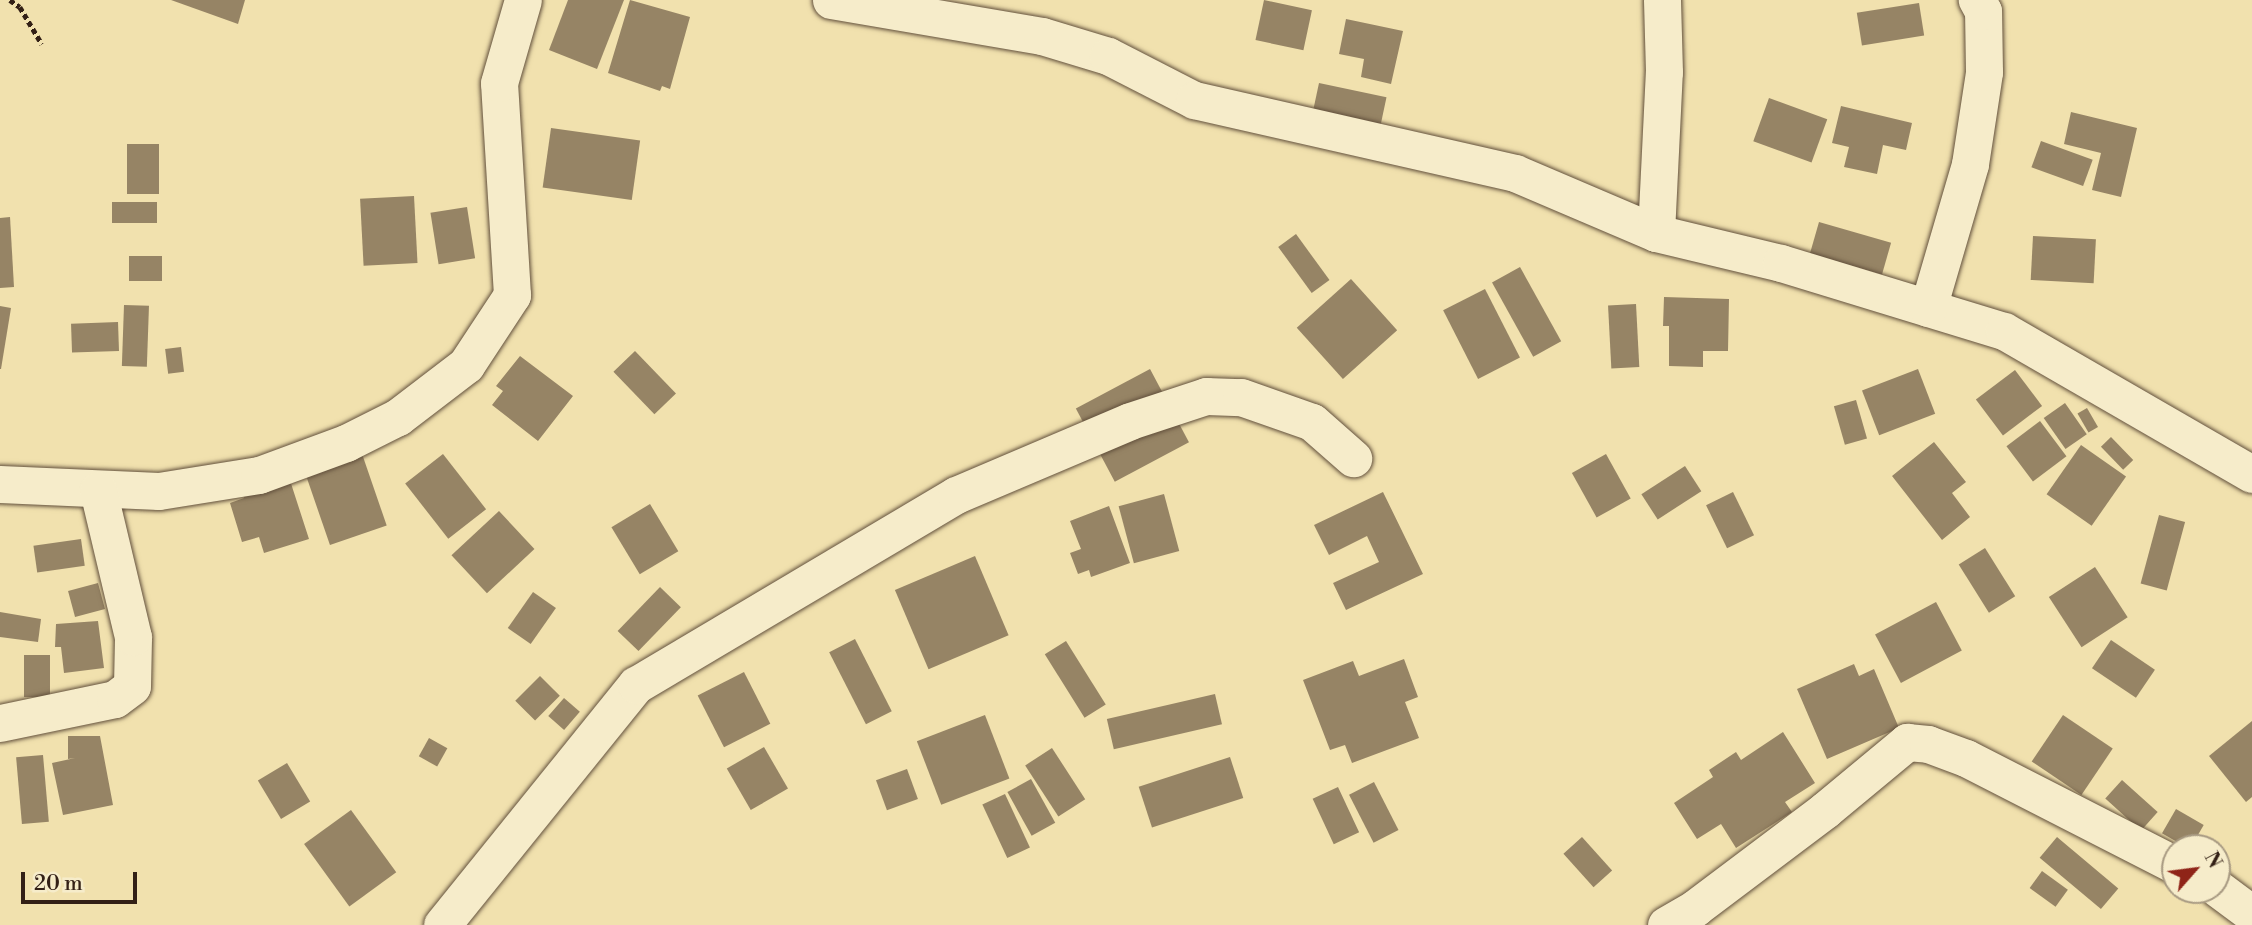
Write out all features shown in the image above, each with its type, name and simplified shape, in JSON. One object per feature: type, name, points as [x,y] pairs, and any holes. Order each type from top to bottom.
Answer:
[{"type":"street","points":[[0,484],[159,491],[259,475],[346,443],[398,417],[466,365],[512,295],[499,83],[523,0]]},
{"type":"street","points":[[831,0],[1042,36],[1108,56],[1194,100],[1515,173],[1656,233],[1781,263],[2014,336],[2252,474]]},
{"type":"street","points":[[1656,233],[1664,72],[1662,0]]},
{"type":"street","points":[[1928,308],[1970,164],[1984,72],[1983,11],[1977,0]]},
{"type":"street","points":[[442,925],[636,685],[956,495],[1130,421],[1206,396],[1241,397],[1312,422],[1353,458]]},
{"type":"street","points":[[0,723],[114,699],[132,686],[133,637],[98,490]]},
{"type":"street","points":[[1665,925],[1695,908],[1825,810],[1907,742],[1928,744],[1966,758],[2161,859]]},
{"type":"path","points":[[10,0],[20,7],[42,44]]},
{"type":"building","points":[[171,0],[245,0],[238,24]]},
{"type":"building","points":[[568,0],[624,0],[597,69],[549,50]]},
{"type":"building","points":[[630,0],[690,17],[670,89],[662,86],[660,91],[608,73]]},
{"type":"building","points":[[1264,0],[1312,10],[1303,50],[1255,40]]},
{"type":"building","points":[[1919,3],[1924,36],[1862,45],[1857,13]]},
{"type":"building","points":[[1346,19],[1403,31],[1391,84],[1361,77],[1364,59],[1339,54]]},
{"type":"building","points":[[1319,83],[1386,97],[1380,127],[1313,112]]},
{"type":"building","points":[[1769,98],[1827,119],[1812,162],[1753,141]]},
{"type":"building","points":[[1841,106],[1912,123],[1906,150],[1883,145],[1877,174],[1844,167],[1849,147],[1832,143]]},
{"type":"building","points":[[2071,112],[2137,128],[2121,197],[2092,190],[2101,153],[2064,144]]},
{"type":"building","points":[[551,128],[640,141],[632,200],[543,187]]},
{"type":"building","points":[[2041,141],[2093,160],[2083,186],[2031,167]]},
{"type":"building","points":[[127,144],[159,144],[159,194],[127,194]]},
{"type":"building","points":[[414,196],[418,263],[364,266],[360,199]]},
{"type":"building","points":[[112,202],[157,202],[157,223],[112,223]]},
{"type":"building","points":[[467,207],[475,258],[439,264],[430,213]]},
{"type":"building","points":[[10,217],[14,287],[0,288],[0,218]]},
{"type":"building","points":[[1819,222],[1891,243],[1882,274],[1810,254]]},
{"type":"building","points":[[1296,234],[1330,280],[1312,293],[1278,247]]},
{"type":"building","points":[[2033,236],[2096,239],[2094,283],[2031,280]]},
{"type":"building","points":[[129,256],[162,256],[162,281],[129,281]]},
{"type":"building","points":[[1520,267],[1561,341],[1533,357],[1492,283]]},
{"type":"building","points":[[1351,279],[1397,330],[1343,379],[1297,328]]},
{"type":"building","points":[[1485,289],[1520,358],[1478,379],[1443,310]]},
{"type":"building","points":[[1664,297],[1729,299],[1728,351],[1703,351],[1703,367],[1669,366],[1669,326],[1663,326]]},
{"type":"building","points":[[1636,304],[1639,367],[1611,368],[1608,305]]},
{"type":"building","points":[[124,305],[149,306],[147,367],[122,366]]},
{"type":"building","points":[[0,306],[11,308],[1,369],[0,369]]},
{"type":"building","points":[[118,322],[119,351],[72,353],[71,324]]},
{"type":"building","points":[[181,347],[184,372],[168,374],[165,349]]},
{"type":"building","points":[[635,351],[676,393],[654,414],[613,372]]},
{"type":"building","points":[[520,356],[573,396],[538,441],[492,405],[503,391],[496,386]]},
{"type":"building","points":[[1150,369],[1189,442],[1115,482],[1076,408]]},
{"type":"building","points":[[1918,369],[1935,414],[1879,435],[1862,391]]},
{"type":"building","points":[[2015,370],[2042,406],[2003,435],[1976,399]]},
{"type":"building","points":[[1856,400],[1867,438],[1845,445],[1834,406]]},
{"type":"building","points":[[2065,403],[2087,434],[2065,449],[2044,418]]},
{"type":"building","points":[[2087,408],[2098,427],[2088,433],[2077,414]]},
{"type":"building","points":[[2040,421],[2066,456],[2033,481],[2006,446]]},
{"type":"building","points":[[2111,437],[2133,460],[2123,470],[2101,447]]},
{"type":"building","points":[[1934,442],[1966,482],[1952,493],[1970,517],[1942,540],[1892,476]]},
{"type":"building","points":[[2081,445],[2126,477],[2092,526],[2047,494]]},
{"type":"building","points":[[360,448],[387,526],[330,545],[303,468]]},
{"type":"building","points":[[443,454],[486,509],[448,539],[405,484]]},
{"type":"building","points":[[1606,454],[1631,499],[1597,518],[1572,473]]},
{"type":"building","points":[[1685,466],[1701,491],[1658,519],[1641,494]]},
{"type":"building","points":[[286,468],[309,539],[264,553],[259,537],[242,542],[230,503],[244,498],[239,483]]},
{"type":"building","points":[[1383,492],[1423,574],[1346,610],[1333,583],[1379,562],[1367,536],[1329,555],[1314,525]]},
{"type":"building","points":[[1733,492],[1754,535],[1727,548],[1706,505]]},
{"type":"building","points":[[1164,494],[1179,551],[1134,563],[1119,506]]},
{"type":"building","points":[[650,504],[678,551],[640,574],[611,527]]},
{"type":"building","points":[[1109,506],[1130,563],[1091,577],[1089,570],[1078,574],[1070,553],[1081,549],[1070,521]]},
{"type":"building","points":[[499,511],[534,549],[487,593],[451,555]]},
{"type":"building","points":[[2159,515],[2185,522],[2167,591],[2141,584]]},
{"type":"building","points":[[81,539],[85,566],[37,572],[33,546]]},
{"type":"building","points":[[1985,548],[2015,596],[1989,613],[1959,564]]},
{"type":"building","points":[[975,556],[1009,635],[929,669],[895,590]]},
{"type":"building","points":[[2095,567],[2128,617],[2082,647],[2049,597]]},
{"type":"building","points":[[98,583],[105,609],[75,617],[68,591]]},
{"type":"building","points":[[660,587],[681,607],[638,651],[618,631]]},
{"type":"building","points":[[533,592],[556,608],[531,644],[508,628]]},
{"type":"building","points":[[1936,602],[1962,651],[1901,683],[1875,634]]},
{"type":"building","points":[[0,612],[41,619],[38,642],[0,637]]},
{"type":"building","points":[[98,621],[104,668],[64,673],[61,647],[55,647],[56,624]]},
{"type":"building","points":[[855,639],[892,711],[866,724],[829,652]]},
{"type":"building","points":[[2111,640],[2155,670],[2136,698],[2092,668]]},
{"type":"building","points":[[1066,641],[1106,705],[1085,718],[1045,654]]},
{"type":"building","points":[[24,655],[50,655],[50,697],[24,697]]},
{"type":"building","points":[[1404,659],[1418,697],[1405,702],[1419,738],[1352,763],[1345,745],[1330,750],[1303,680],[1353,661],[1359,676]]},
{"type":"building","points":[[1854,664],[1859,676],[1874,669],[1899,728],[1827,759],[1797,689]]},
{"type":"building","points":[[744,672],[770,724],[724,747],[698,696]]},
{"type":"building","points":[[540,676],[560,696],[535,721],[515,701]]},
{"type":"building","points":[[1215,694],[1222,724],[1114,749],[1107,719]]},
{"type":"building","points":[[564,698],[580,712],[564,730],[548,716]]},
{"type":"building","points":[[985,715],[1009,778],[941,805],[917,741]]},
{"type":"building","points":[[2063,715],[2113,749],[2081,795],[2032,761]]},
{"type":"building","points":[[2252,721],[2252,797],[2246,802],[2209,756]]},
{"type":"building","points":[[1783,732],[1815,783],[1785,802],[1792,812],[1736,848],[1721,824],[1697,839],[1674,803],[1713,777],[1709,770],[1736,752],[1741,760]]},
{"type":"building","points":[[68,736],[100,736],[113,805],[63,815],[52,763],[75,758],[68,759]]},
{"type":"building","points":[[429,738],[447,748],[437,767],[419,756]]},
{"type":"building","points":[[764,747],[788,789],[751,810],[727,768]]},
{"type":"building","points":[[1052,748],[1085,799],[1058,817],[1025,765]]},
{"type":"building","points":[[43,755],[49,822],[22,824],[16,757]]},
{"type":"building","points":[[1230,757],[1243,798],[1152,828],[1139,787]]},
{"type":"building","points":[[287,763],[310,802],[281,819],[258,781]]},
{"type":"building","points":[[907,769],[918,799],[887,810],[876,780]]},
{"type":"building","points":[[1031,779],[1055,823],[1032,836],[1007,792]]},
{"type":"building","points":[[2122,780],[2158,812],[2141,831],[2105,799]]},
{"type":"building","points":[[1374,782],[1399,830],[1374,843],[1349,795]]},
{"type":"building","points":[[1338,787],[1359,832],[1334,844],[1313,799]]},
{"type":"building","points":[[1005,794],[1030,847],[1007,858],[982,805]]},
{"type":"building","points":[[2176,809],[2204,825],[2199,834],[2162,833]]},
{"type":"building","points":[[351,810],[396,872],[349,906],[304,844]]},
{"type":"building","points":[[1582,837],[1612,870],[1594,887],[1563,854]]},
{"type":"building","points":[[2057,837],[2118,888],[2101,909],[2040,858]]},
{"type":"building","points":[[2042,871],[2068,890],[2056,907],[2030,888]]}]
